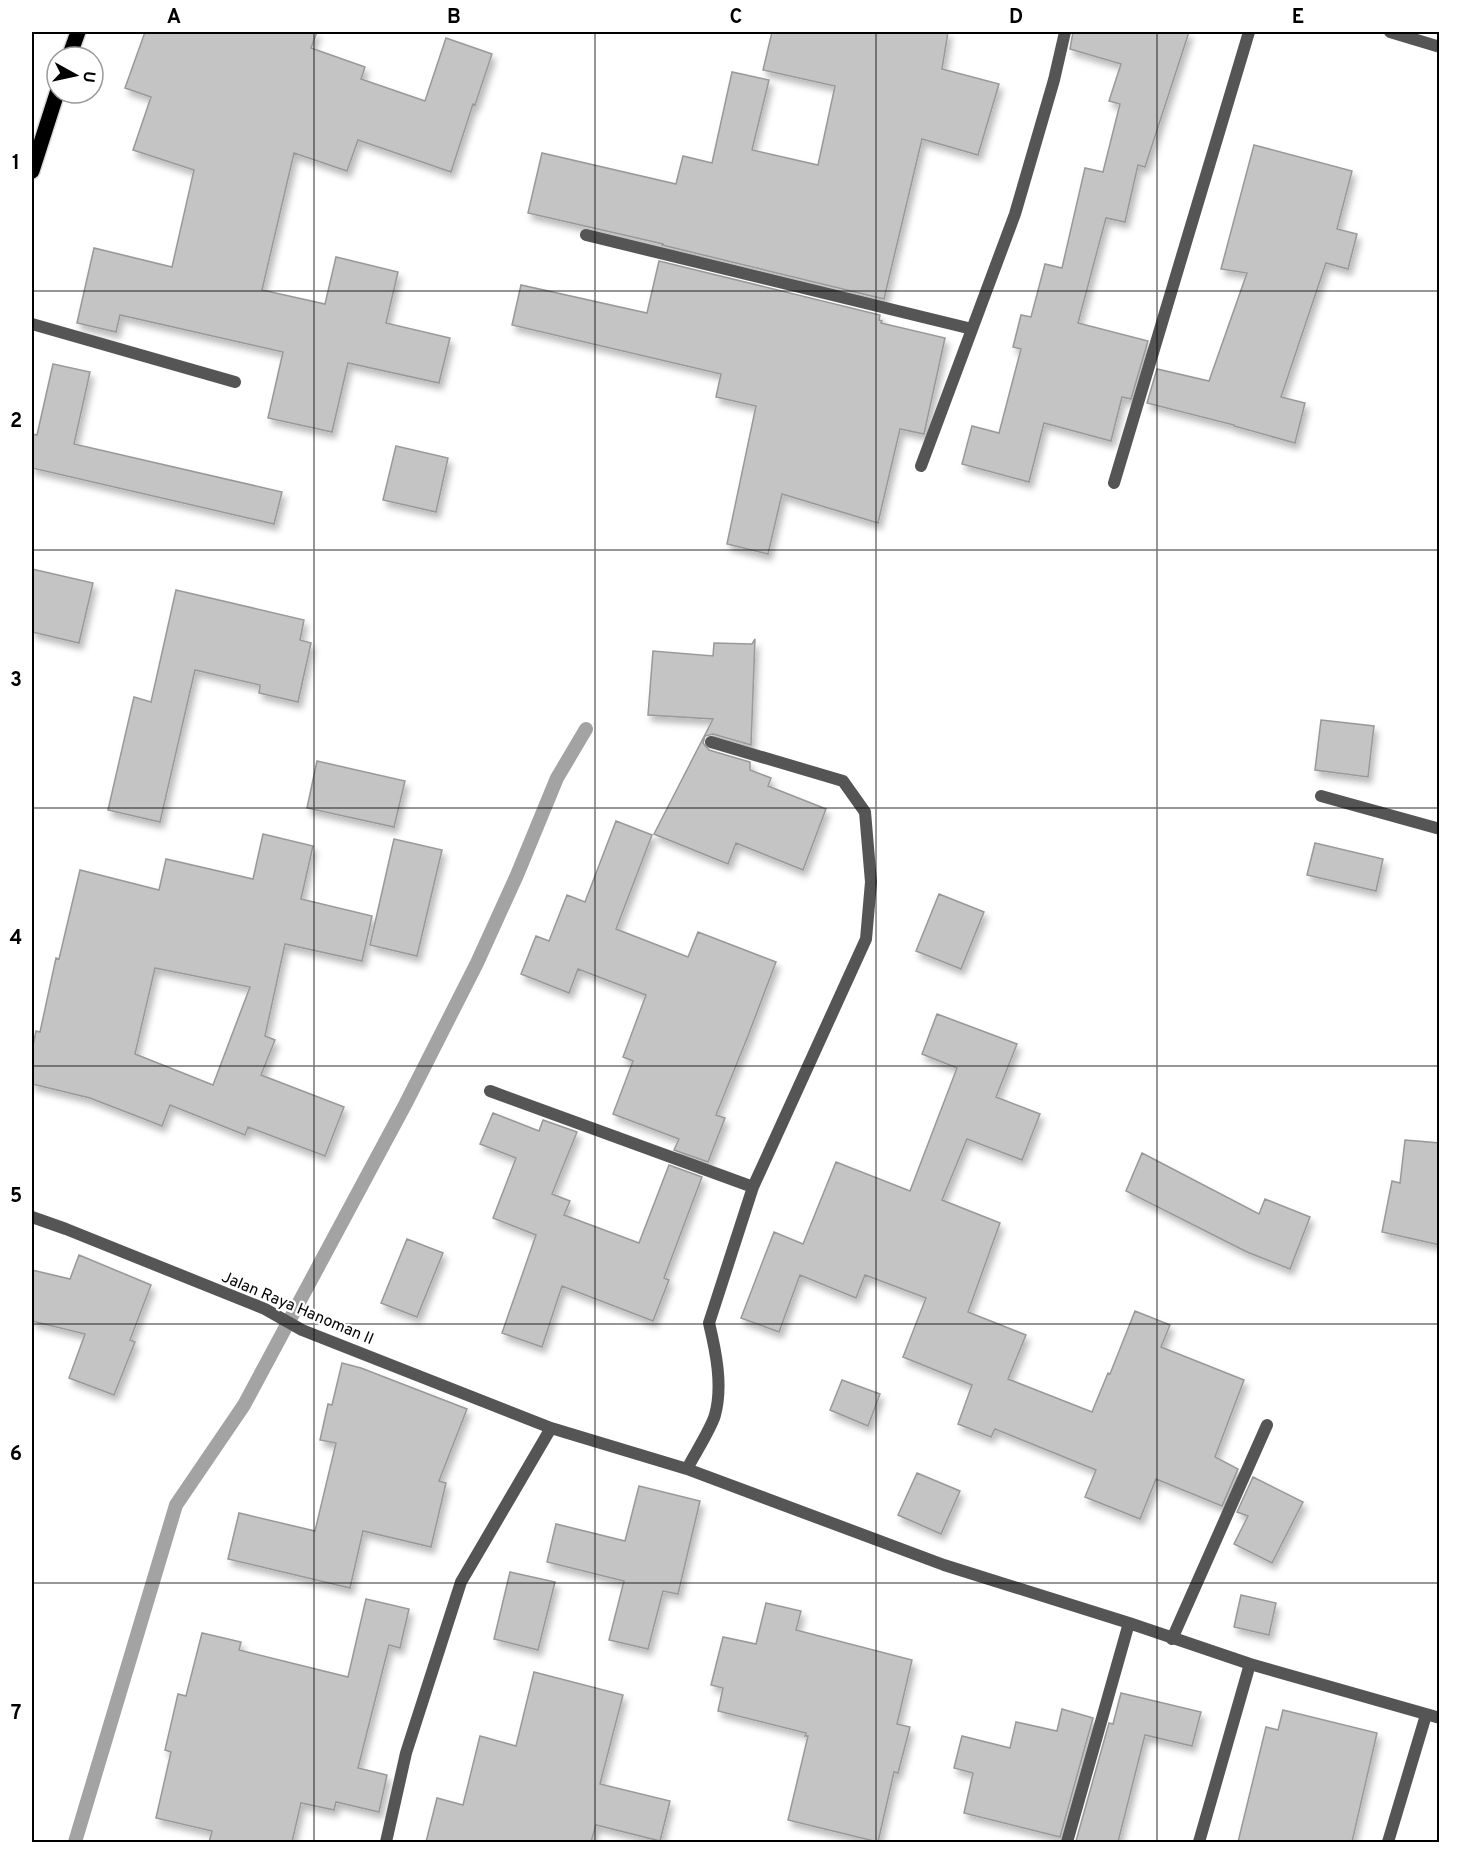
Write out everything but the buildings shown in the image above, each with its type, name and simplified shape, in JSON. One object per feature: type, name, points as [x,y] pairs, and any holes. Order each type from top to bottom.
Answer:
[{"type":"main road","points":[[32,171],[53,105]]},
{"type":"street","points":[[921,466],[1015,214],[1054,80],[1065,32]]},
{"type":"street","points":[[1114,483],[1249,32]]},
{"type":"street","points":[[1390,32],[1440,47]]},
{"type":"street","points":[[586,235],[972,329]]},
{"type":"street","points":[[32,324],[235,382]]},
{"type":"street","points":[[687,1469],[715,1416],[719,1387],[709,1323],[753,1186],[866,939],[871,882],[866,812],[843,781],[711,742]]},
{"type":"street","points":[[1321,796],[1440,829]]},
{"type":"street","points":[[490,1092],[753,1186]]},
{"type":"street","name":"Jalan Raya Hanoman II","points":[[32,1217],[265,1309],[302,1330],[551,1428],[687,1469],[944,1565],[1250,1664],[1440,1718]]},
{"type":"street","points":[[1172,1639],[1267,1425]]},
{"type":"street","points":[[386,1842],[406,1753],[461,1582],[551,1428]]},
{"type":"street","points":[[1067,1842],[1129,1623]]},
{"type":"street","points":[[1199,1842],[1250,1664]]},
{"type":"street","points":[[1388,1842],[1426,1715]]},
{"type":"waterway","points":[[75,1842],[176,1505],[244,1405],[406,1103],[477,963],[557,778],[586,729]]}]
